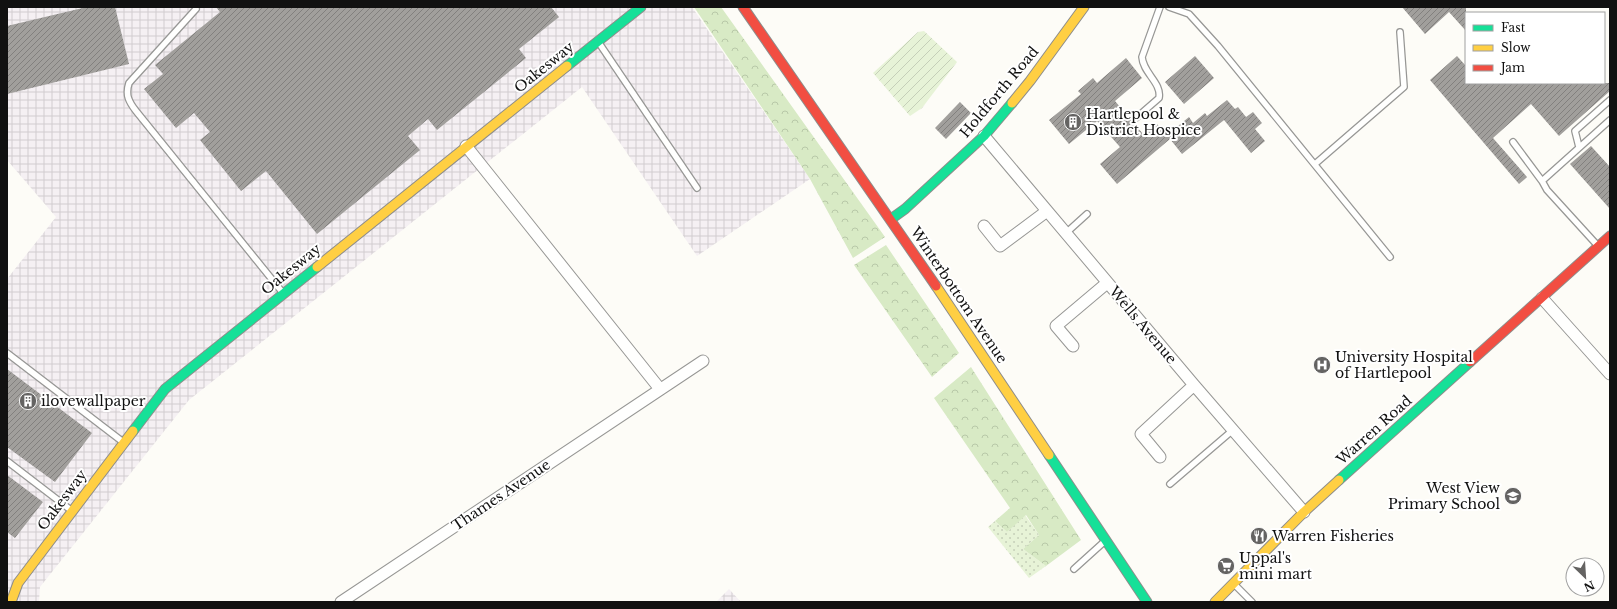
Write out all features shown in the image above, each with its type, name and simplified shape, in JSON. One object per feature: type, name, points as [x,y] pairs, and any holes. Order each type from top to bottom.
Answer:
[{"type":"street","name":"Oakesway","points":[[11,602],[18,583],[123,442],[165,389],[641,7]]},
{"type":"street","name":"Winterbottom Avenue","points":[[743,7],[891,219],[1146,602]]},
{"type":"street","name":"Holdforth Road","points":[[891,219],[905,209],[984,136],[1030,81],[1084,7]]},
{"type":"street","name":"Wells Avenue","points":[[984,136],[1107,283],[1304,512]]},
{"type":"street","points":[[466,146],[660,389]]},
{"type":"street","points":[[984,226],[1000,246],[1047,211]]},
{"type":"street","name":"Warren Road","points":[[1215,602],[1304,512],[1610,236]]},
{"type":"street","points":[[1073,346],[1056,326],[1107,283]]},
{"type":"street","points":[[1542,298],[1610,374]]},
{"type":"street","name":"Thames Avenue","points":[[341,602],[702,361]]},
{"type":"street","points":[[1160,457],[1141,434],[1194,385]]},
{"type":"lane","points":[[1136,118],[1159,98],[1158,88],[1148,74],[1143,64],[1142,57],[1160,7]]},
{"type":"lane","points":[[1169,7],[1189,14],[1218,46],[1390,257]]},
{"type":"lane","points":[[196,9],[129,83],[126,92],[136,111],[283,294]]},
{"type":"lane","points":[[1315,164],[1404,87],[1400,32]]},
{"type":"lane","points":[[598,41],[697,188]]},
{"type":"lane","points":[[1579,147],[1575,131],[1610,100]]},
{"type":"lane","points":[[1542,181],[1610,120]]},
{"type":"lane","points":[[1513,142],[1547,190],[1598,246]]},
{"type":"lane","points":[[1066,233],[1087,214]]},
{"type":"lane","points":[[7,353],[123,442]]},
{"type":"lane","points":[[1170,484],[1233,430]]},
{"type":"lane","points":[[7,461],[72,511]]},
{"type":"lane","points":[[1074,569],[1105,541]]},
{"type":"lane","points":[[1234,583],[1252,602]]},
{"type":"shaded area","points":[[7,7],[692,7],[810,179],[697,256],[582,87],[189,400],[40,587],[39,602],[7,602],[7,279],[56,217],[7,160]]},
{"type":"shaded area","points":[[729,589],[741,602],[716,602]]},
{"type":"green space","points":[[694,7],[721,7],[885,237],[853,258],[810,179]]},
{"type":"green space","points":[[924,31],[957,62],[922,108],[910,116],[873,73],[918,32]]},
{"type":"green space","points":[[886,245],[959,353],[932,377],[854,265]]},
{"type":"green space","points":[[971,367],[1081,540],[1046,566],[1023,549],[1039,535],[1026,515],[1007,532],[995,521],[1010,508],[934,398]]},
{"type":"green space","points":[[1025,515],[1039,535],[1023,549],[1046,566],[1029,578],[988,527],[995,521],[1007,532]]},
{"type":"building","points":[[87,7],[115,7],[129,64],[7,94],[7,26]]},
{"type":"building","points":[[216,7],[551,7],[559,17],[519,49],[526,58],[437,130],[428,119],[408,136],[420,150],[317,234],[266,171],[241,191],[200,140],[210,132],[194,113],[176,128],[144,89],[163,74],[155,65],[220,12]]},
{"type":"building","points":[[1402,7],[1466,7],[1465,30],[1449,12],[1425,34]]},
{"type":"building","points":[[1195,56],[1214,78],[1184,104],[1165,82]]},
{"type":"building","points":[[1457,56],[1465,65],[1465,84],[1610,83],[1610,91],[1559,136],[1531,104],[1493,138],[1527,177],[1519,184],[1430,80]]},
{"type":"building","name":"Hartlepool & District Hospice","points":[[1126,58],[1142,78],[1115,101],[1143,134],[1156,123],[1167,135],[1189,117],[1193,123],[1205,113],[1207,116],[1227,100],[1235,109],[1238,107],[1246,117],[1253,112],[1262,123],[1255,129],[1265,141],[1251,153],[1224,120],[1182,154],[1170,139],[1117,184],[1100,164],[1120,147],[1097,121],[1069,144],[1049,120],[1081,94],[1078,91],[1093,78],[1097,83]]},
{"type":"building","points":[[960,102],[971,113],[946,139],[935,128]]},
{"type":"building","points":[[1591,146],[1610,167],[1610,209],[1570,164]]},
{"type":"building","name":"ilovewallpaper","points":[[7,369],[92,433],[55,482],[7,447]]},
{"type":"building","points":[[7,475],[43,502],[15,538],[7,532]]},
{"type":"traffic: fast","points":[[567,66],[641,7]]},
{"type":"traffic: fast","points":[[891,219],[905,209],[984,136],[1012,103]]},
{"type":"traffic: fast","points":[[133,431],[165,389],[317,267]]},
{"type":"traffic: fast","points":[[1339,480],[1470,362]]},
{"type":"traffic: fast","points":[[1049,455],[1147,602]]},
{"type":"traffic: slow","points":[[1012,103],[1084,7]]},
{"type":"traffic: slow","points":[[317,267],[567,66]]},
{"type":"traffic: slow","points":[[936,286],[1049,455]]},
{"type":"traffic: slow","points":[[11,602],[18,583],[133,431]]},
{"type":"traffic: slow","points":[[1215,602],[1304,512],[1339,480]]},
{"type":"traffic: jam","points":[[743,7],[936,286]]},
{"type":"traffic: jam","points":[[1470,362],[1610,236]]},
{"type":"place","name":"Hartlepool & District Hospice","points":[[1073,122]]},
{"type":"place","name":"University Hospital of Hartlepool","points":[[1322,365]]},
{"type":"place","name":"ilovewallpaper","points":[[28,401]]},
{"type":"place","name":"West View Primary School","points":[[1513,496]]},
{"type":"place","name":"Warren Fisheries","points":[[1259,536]]},
{"type":"place","name":"Uppal's mini mart","points":[[1226,566]]}]
